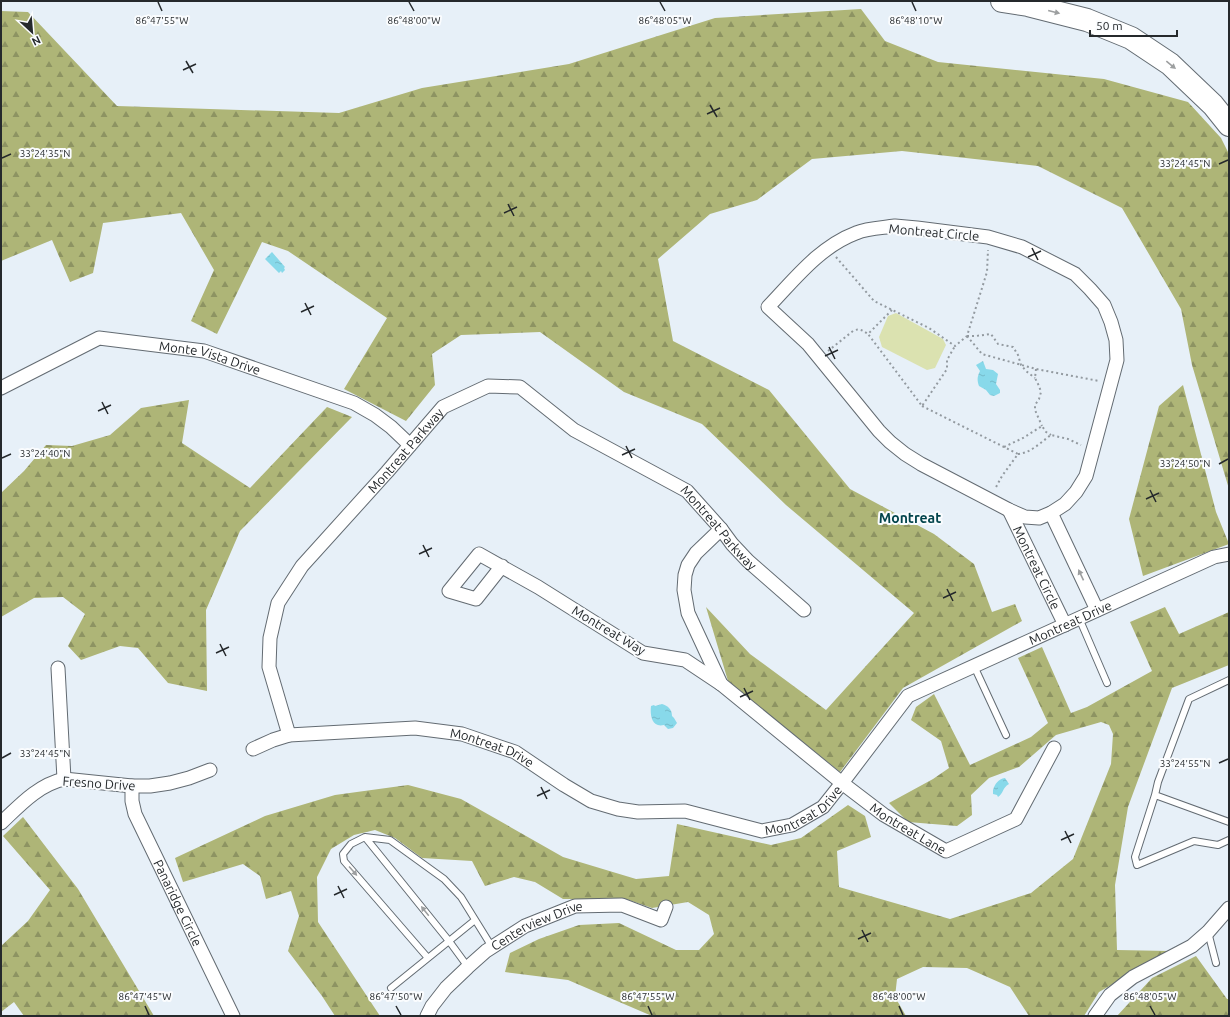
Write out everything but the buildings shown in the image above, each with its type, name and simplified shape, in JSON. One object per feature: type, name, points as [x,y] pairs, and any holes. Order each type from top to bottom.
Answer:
[{"type":"highway","points":[[1002,1],[1028,5],[1087,20],[1132,38],[1170,64],[1213,105],[1229,125]]},
{"type":"street","name":"Montreat Circle","points":[[895,226],[988,238],[1022,246],[1075,274],[1090,288],[1104,305],[1111,322],[1116,340],[1116,360],[1086,476],[1076,492],[1065,504],[1051,513],[1039,518],[1024,517],[921,464],[890,442],[808,344],[768,308],[809,264],[829,248],[838,241],[857,232],[895,226]]},
{"type":"street","name":"Monte Vista Drive","points":[[1,388],[99,338],[204,351],[354,404],[376,415],[410,445]]},
{"type":"street","name":"Montreat Parkway","points":[[289,735],[269,667],[270,638],[278,603],[302,566],[443,407],[488,386],[520,387],[574,430],[687,491],[748,561],[804,610]]},
{"type":"street","name":"Montreat Circle","points":[[1009,510],[1065,625]]},
{"type":"street","points":[[1051,513],[1097,610]]},
{"type":"street","name":"Montreat Way","points":[[720,684],[688,614],[684,590],[685,575],[688,564],[696,553],[721,529]]},
{"type":"street","name":"Montreat Drive","points":[[253,749],[289,735],[415,728],[462,734],[514,752],[591,801],[618,809],[638,812],[685,811],[762,831],[792,825],[823,806],[842,784],[908,696],[1214,558],[1229,554]]},
{"type":"street","name":"Montreat Way","points":[[502,566],[643,653],[685,660],[720,684],[842,784]]},
{"type":"street","points":[[58,668],[64,779]]},
{"type":"street","name":"Montreat Lane","points":[[842,784],[884,815],[946,851],[1016,819],[1054,748]]},
{"type":"street","name":"Fresno Drive","points":[[1,822],[30,795],[53,781],[64,779],[132,786],[150,786],[189,778],[210,770]]},
{"type":"street","name":"Panaridge Circle","points":[[132,786],[132,801],[135,814],[233,1016]]},
{"type":"street","name":"Centerview Drive","points":[[427,1016],[432,1006],[446,988],[468,967],[492,947],[525,926],[575,906],[622,905],[661,920],[666,907]]},
{"type":"street","points":[[1095,1016],[1110,995],[1133,977],[1192,946],[1208,932],[1229,908]]},
{"type":"lane","points":[[1079,618],[1108,683]]},
{"type":"lane","points":[[974,666],[1006,735]]},
{"type":"lane","points":[[1229,680],[1189,699],[1158,782],[1135,857],[1137,865],[1194,841],[1218,845],[1229,840]]},
{"type":"lane","points":[[1154,795],[1229,822]]},
{"type":"lane","points":[[365,837],[449,941],[468,967]]},
{"type":"lane","points":[[428,958],[344,861],[343,854],[351,844],[365,837],[390,840],[444,879],[461,896],[492,947]]},
{"type":"lane","points":[[391,988],[475,920]]},
{"type":"lane","points":[[1208,932],[1216,963]]},
{"type":"path","points":[[922,406],[947,369],[947,360],[955,346],[967,336],[987,272],[988,238]]},
{"type":"path","points":[[829,248],[874,301],[929,328],[955,346]]},
{"type":"path","points":[[868,334],[892,310]]},
{"type":"path","points":[[819,357],[853,331],[857,329],[862,330],[868,334],[922,406],[1018,454],[1023,454],[1030,450],[1051,435]]},
{"type":"path","points":[[967,336],[991,334],[998,344],[1013,346],[1021,365],[1026,372],[1035,378],[1039,386],[1041,392],[1040,399],[1035,410],[1046,432],[1051,435],[1068,439],[1092,450]]},
{"type":"path","points":[[967,336],[982,354],[1036,369],[1110,383]]},
{"type":"path","points":[[1035,378],[1036,369]]},
{"type":"path","points":[[1004,447],[1023,438],[1042,426]]},
{"type":"path","points":[[989,500],[1002,476],[1018,454]]},
{"type":"green space","points":[[861,9],[885,41],[938,62],[1104,79],[1188,102],[1221,138],[1229,154],[1229,489],[1192,365],[1181,309],[1122,208],[1038,166],[902,151],[812,159],[757,200],[710,214],[658,259],[673,341],[769,390],[850,489],[934,534],[974,564],[992,612],[1015,604],[1022,621],[903,688],[840,772],[728,681],[706,607],[750,654],[826,710],[914,613],[786,505],[702,424],[624,392],[540,332],[461,335],[432,354],[435,385],[406,421],[344,389],[387,318],[288,251],[262,242],[217,334],[191,321],[214,270],[181,213],[103,223],[93,273],[70,282],[52,240],[1,261],[1,11],[28,12],[117,106],[339,113],[422,88],[569,64],[715,18]]},
{"type":"green space","points":[[896,313],[943,339],[946,345],[935,368],[927,370],[882,347],[879,337],[888,316]]},
{"type":"green space","points":[[1183,385],[1216,512],[1229,544],[1143,576],[1129,519],[1159,406]]},
{"type":"green space","points":[[189,400],[182,443],[250,488],[327,407],[352,417],[240,531],[206,610],[207,691],[168,683],[138,648],[120,646],[81,660],[68,646],[85,614],[63,597],[34,598],[1,617],[1,493],[24,471],[46,445],[72,446],[110,435],[141,408]]},
{"type":"green space","points":[[1165,607],[1179,634],[1229,612],[1229,665],[1172,688],[1128,807],[1115,885],[1117,950],[1170,951],[1099,992],[1084,1016],[1029,1016],[1010,987],[967,968],[923,967],[897,979],[895,997],[906,1016],[652,1016],[568,980],[505,972],[510,953],[539,939],[579,925],[619,923],[676,950],[699,950],[714,934],[709,915],[688,902],[652,908],[626,899],[563,899],[535,882],[514,877],[485,886],[472,861],[422,858],[395,838],[375,830],[354,835],[331,849],[317,877],[318,922],[380,1016],[335,1016],[288,951],[299,916],[291,891],[266,899],[260,876],[243,864],[183,882],[175,858],[265,816],[335,795],[408,785],[461,799],[563,857],[636,879],[669,876],[677,824],[771,845],[801,838],[848,805],[865,816],[871,837],[837,851],[839,887],[950,919],[1031,893],[1073,859],[1111,764],[1113,734],[1109,725],[1101,722],[1056,735],[1019,767],[989,778],[971,795],[972,815],[957,826],[908,822],[889,803],[933,779],[949,768],[941,741],[911,720],[916,707],[934,694],[970,765],[1031,737],[1048,723],[1018,658],[1042,647],[1071,713],[1087,707],[1152,671],[1130,622]]},
{"type":"green space","points":[[23,817],[78,889],[154,1016],[24,1016],[14,1002],[1,1012],[1,946],[28,921],[50,890],[3,836]]},
{"type":"green space","points":[[1196,956],[1227,999],[1229,999],[1229,1016],[1117,1016],[1152,978]]},
{"type":"water","points":[[272,252],[285,267],[285,270],[282,273],[281,271],[279,273],[265,259]]},
{"type":"water","points":[[983,361],[986,369],[993,370],[998,374],[996,384],[1000,390],[1000,393],[994,396],[990,395],[986,390],[979,386],[978,375],[980,371],[976,365]]},
{"type":"water","points":[[662,704],[669,708],[677,723],[673,728],[668,729],[664,725],[656,724],[652,720],[651,706]]},
{"type":"water","points":[[1005,778],[1009,784],[998,797],[997,795],[993,794],[993,790],[999,781]]},
{"type":"district","name":"Montreat","points":[[910,518]]}]
